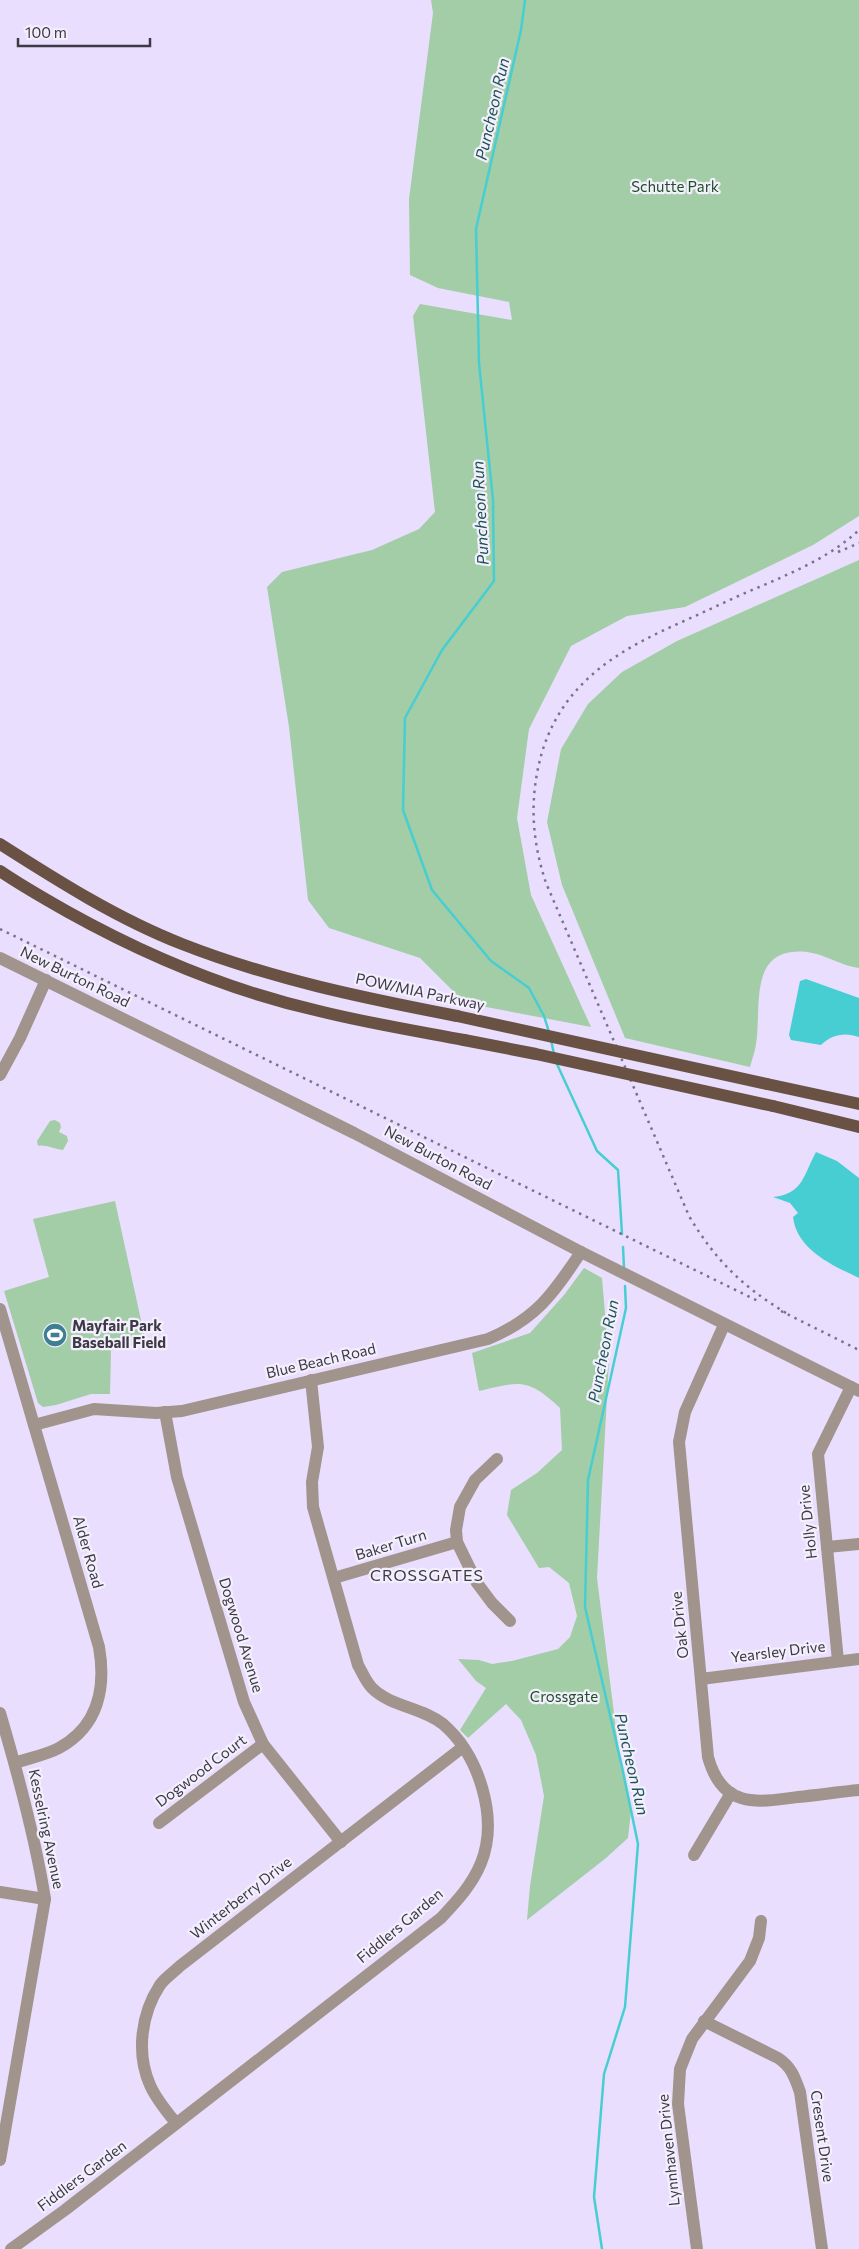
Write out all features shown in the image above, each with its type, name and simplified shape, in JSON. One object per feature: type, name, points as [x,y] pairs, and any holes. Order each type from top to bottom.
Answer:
[{"type":"main road","name":"POW/MIA Parkway","points":[[0,844],[78,892],[129,920],[182,944],[290,980],[859,1104]]},
{"type":"main road","points":[[0,871],[18,884],[102,931],[151,954],[208,977],[318,1011],[546,1056],[859,1127]]},
{"type":"street","name":"New Burton Road","points":[[0,958],[354,1133],[581,1252],[855,1389]]},
{"type":"street","points":[[0,1074],[4,1061],[46,980]]},
{"type":"street","name":"Blue Beach Road","points":[[34,1425],[94,1409],[182,1411],[469,1344],[502,1333],[521,1321],[551,1296],[581,1252]]},
{"type":"street","name":"Alder Road","points":[[0,1309],[99,1646],[103,1677],[98,1701],[87,1724],[79,1732],[59,1748],[15,1763]]},
{"type":"street","name":"Oak Drive","points":[[724,1325],[685,1412],[679,1434],[708,1757],[718,1781],[731,1793],[742,1799],[762,1802],[859,1790]]},
{"type":"street","name":"Fiddlers Garden","points":[[11,2249],[65,2210],[441,1918],[466,1890],[481,1862],[487,1839],[482,1784],[463,1747],[442,1724],[419,1710],[389,1699],[372,1687],[358,1665],[313,1507],[312,1482],[318,1447],[311,1380]]},
{"type":"street","name":"Holly Drive","points":[[838,1661],[818,1454],[855,1389]]},
{"type":"street","name":"Dogwood Avenue","points":[[165,1412],[178,1477],[213,1602],[244,1702],[263,1744],[341,1842]]},
{"type":"street","points":[[497,1459],[476,1480],[460,1507],[456,1530],[457,1542],[477,1583],[492,1603],[510,1621]]},
{"type":"street","name":"Baker Turn","points":[[334,1578],[457,1542]]},
{"type":"street","points":[[827,1547],[859,1544]]},
{"type":"street","name":"Yearsley Drive","points":[[701,1679],[859,1659]]},
{"type":"street","name":"Kesselring Avenue","points":[[0,1713],[15,1763],[38,1859],[45,1899],[0,2160]]},
{"type":"street","name":"Dogwood Court","points":[[159,1824],[263,1744]]},
{"type":"street","name":"Winterberry Drive","points":[[176,2123],[165,2110],[150,2085],[143,2061],[141,2041],[143,2030],[149,2007],[161,1985],[180,1966],[463,1747]]},
{"type":"street","points":[[694,1855],[731,1793]]},
{"type":"street","points":[[0,1892],[45,1899]]},
{"type":"street","name":"Lynnhaven Drive","points":[[697,2249],[678,2104],[678,2086],[684,2055],[704,2021],[750,1961],[760,1938],[761,1921]]},
{"type":"street","name":"Cresent Drive","points":[[704,2021],[778,2058],[787,2064],[796,2078],[800,2092],[822,2249]]},
{"type":"green space","name":"Schutte Park","points":[[431,0],[859,0],[859,516],[813,545],[685,607],[627,616],[571,646],[529,729],[517,818],[531,895],[591,1027],[465,1003],[420,958],[329,928],[308,900],[289,727],[267,587],[282,572],[372,550],[419,529],[435,512],[413,316],[420,304],[512,320],[509,302],[438,288],[410,275],[409,199],[433,13]]},
{"type":"green space","points":[[859,560],[859,968],[807,952],[788,953],[775,959],[766,969],[761,982],[756,1044],[750,1067],[625,1038],[562,885],[547,822],[561,749],[588,704],[622,672],[677,641]]},
{"type":"green space","points":[[55,1120],[60,1123],[59,1132],[67,1136],[68,1141],[63,1150],[38,1146],[37,1141],[50,1121]]},
{"type":"green space","points":[[115,1201],[146,1343],[111,1350],[110,1394],[91,1394],[43,1407],[38,1403],[4,1291],[49,1277],[33,1219]]},
{"type":"green space","name":"Crossgate","points":[[584,1268],[602,1278],[609,1361],[597,1578],[619,1753],[631,1811],[628,1838],[606,1858],[527,1920],[530,1886],[544,1796],[536,1755],[521,1720],[506,1704],[468,1738],[460,1730],[486,1688],[476,1681],[458,1659],[479,1660],[492,1664],[512,1661],[558,1649],[570,1637],[577,1616],[569,1583],[549,1567],[539,1568],[507,1515],[511,1490],[537,1473],[562,1450],[560,1408],[540,1391],[523,1384],[504,1385],[479,1391],[472,1353],[530,1333],[564,1295]]},
{"type":"shaded area","points":[[806,979],[859,998],[859,1037],[849,1035],[834,1036],[821,1045],[791,1040],[789,1035],[800,981]]},
{"type":"shaded area","points":[[816,1152],[837,1161],[859,1178],[859,1278],[817,1255],[801,1239],[796,1229],[793,1217],[798,1213],[790,1203],[773,1197],[791,1192],[796,1188],[805,1176]]},
{"type":"waterway","name":"Puncheon Run","points":[[525,0],[521,30],[476,229],[479,363],[493,500],[494,581],[442,650],[405,718],[403,810],[432,890],[491,961],[529,988],[544,1016],[549,1032]]},
{"type":"waterway","name":"Puncheon Run","points":[[551,1040],[554,1054]]},
{"type":"waterway","name":"Puncheon Run","points":[[556,1062],[597,1151],[618,1170],[622,1234]]},
{"type":"waterway","name":"Puncheon Run","points":[[623,1247],[624,1268]]},
{"type":"waterway","name":"Puncheon Run","points":[[602,2249],[594,2197],[604,2074],[625,2007],[638,1844],[585,1607],[588,1480],[626,1308],[625,1286]]},
{"type":"railway","points":[[786,1313],[756,1293],[731,1271],[709,1246],[689,1216],[546,883],[537,850],[535,833],[535,783],[543,749],[553,725],[566,703],[581,685],[599,669],[618,655],[661,632],[814,562],[859,530]]},
{"type":"railway","points":[[838,552],[859,543]]},
{"type":"railway","points":[[0,929],[758,1301]]},
{"type":"railway","points":[[781,1311],[859,1350]]},
{"type":"place","name":"Mayfair Park Baseball Field","points":[[55,1335]]},
{"type":"district","name":"CROSSGATES","points":[[427,1575]]}]
